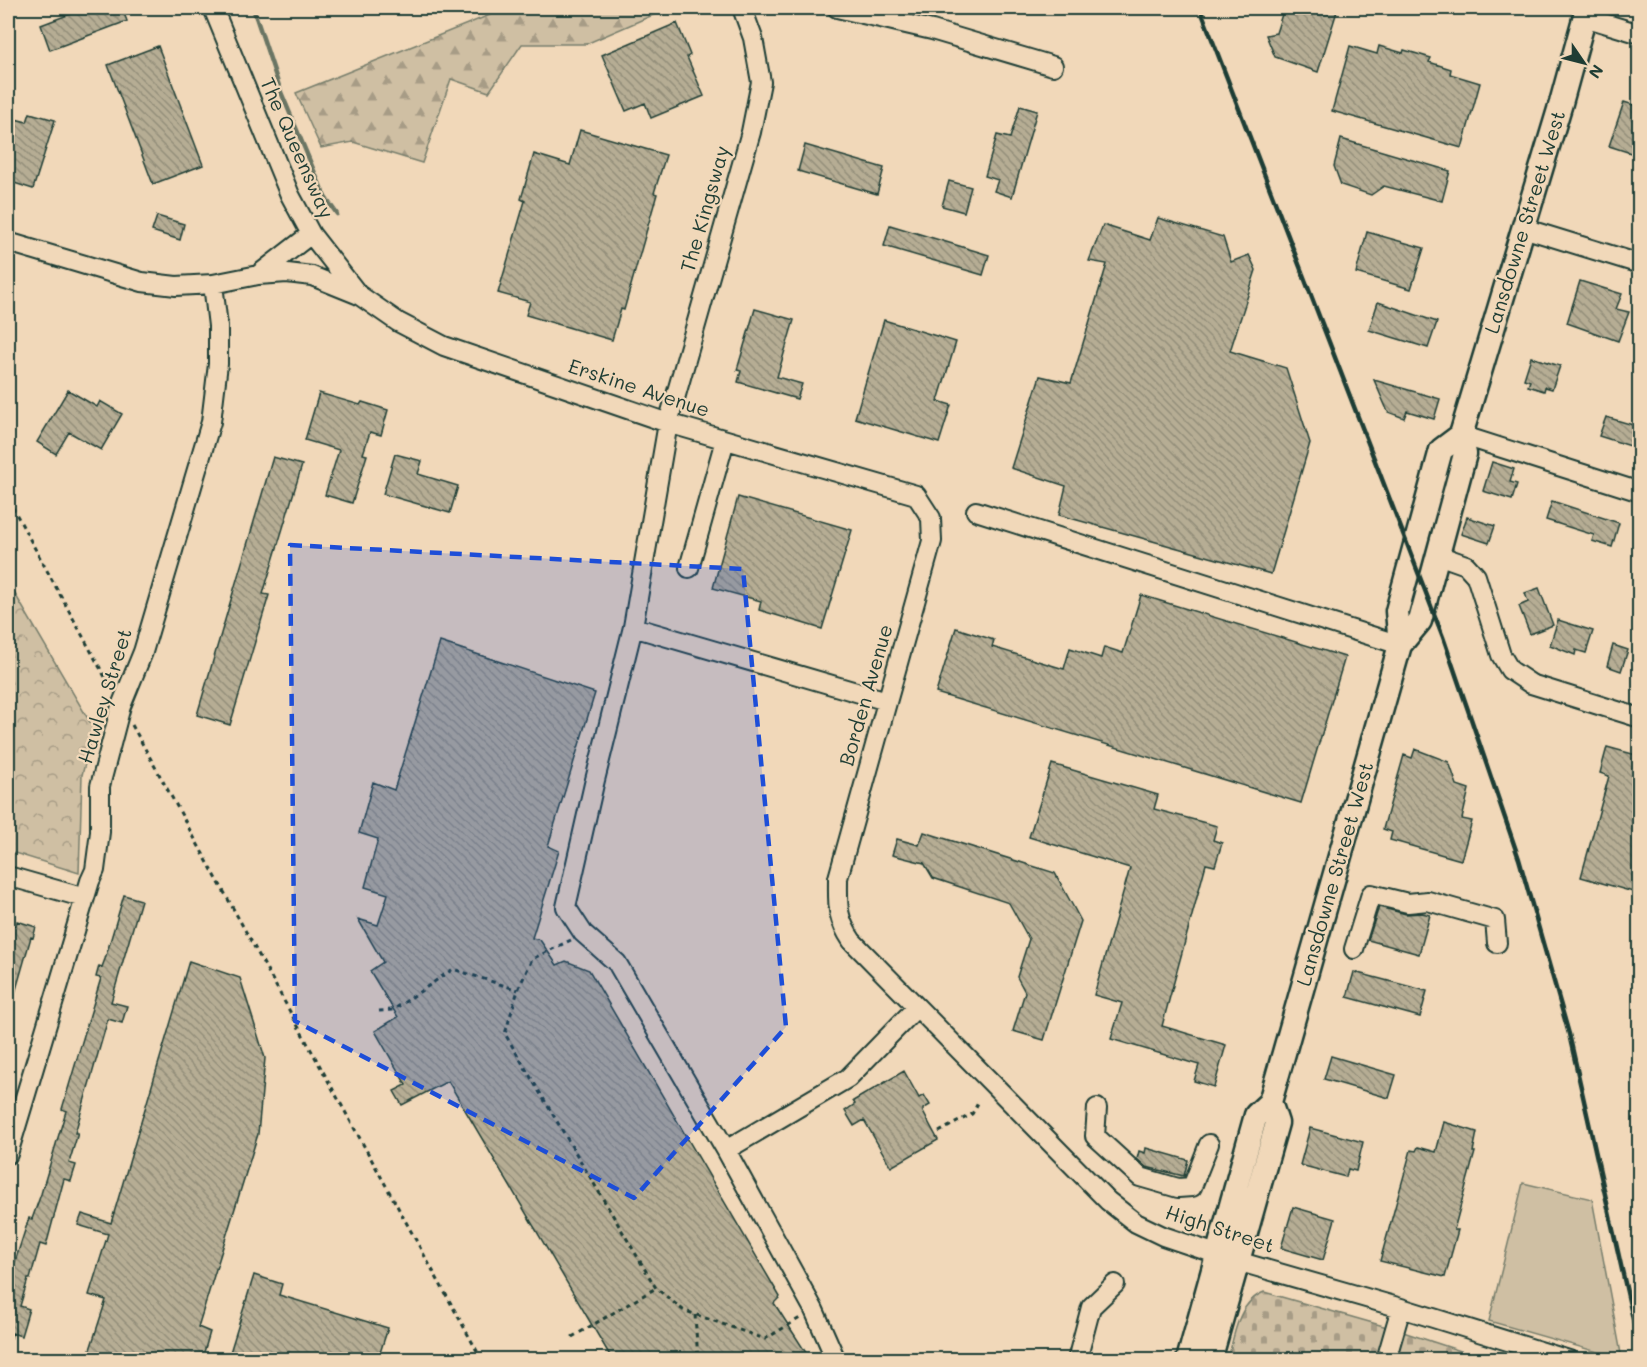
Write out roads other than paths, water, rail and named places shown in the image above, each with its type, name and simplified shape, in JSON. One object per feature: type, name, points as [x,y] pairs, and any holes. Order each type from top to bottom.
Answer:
[{"type":"main road","name":"Lansdowne Street West","points":[[1400,645],[1420,621],[1465,454],[1461,435],[1561,104],[1586,13]]},
{"type":"main road","name":"Lansdowne Street West","points":[[1188,1359],[1227,1257],[1266,1166],[1277,1123],[1270,1102],[1400,645],[1397,611],[1441,450],[1461,435]]},
{"type":"main road","name":"Lansdowne Street West","points":[[1210,1359],[1227,1257]]},
{"type":"street","name":"The Queensway","points":[[213,8],[290,195],[311,234],[359,295]]},
{"type":"street","name":"The Kingsway","points":[[747,8],[761,82],[751,132],[668,423],[633,627],[566,907],[583,933],[617,963],[726,1150],[814,1310],[836,1359]]},
{"type":"street","points":[[837,8],[932,30],[1053,66]]},
{"type":"street","points":[[1586,13],[1640,34]]},
{"type":"street","points":[[1523,228],[1640,264]]},
{"type":"street","points":[[258,275],[311,234]]},
{"type":"street","points":[[8,242],[142,282],[176,286],[213,284],[258,275],[287,273],[312,276],[359,295]]},
{"type":"street","name":"Hawley Street","points":[[8,1154],[95,870],[100,832],[100,786],[121,706],[143,652],[212,422],[218,364],[218,326],[213,284]]},
{"type":"street","name":"Erskine Avenue","points":[[359,295],[398,322],[444,346],[668,423],[916,495]]},
{"type":"street","points":[[1461,435],[1640,492]]},
{"type":"street","points":[[689,568],[725,440]]},
{"type":"street","name":"Borden Avenue","points":[[838,910],[838,878],[932,541],[931,518],[916,495]]},
{"type":"street","points":[[976,511],[1400,645]]},
{"type":"street","points":[[1438,555],[1466,565],[1476,576],[1501,655],[1510,670],[1531,684],[1640,718]]},
{"type":"street","points":[[633,627],[887,701]]},
{"type":"street","points":[[8,876],[85,898]]},
{"type":"street","points":[[1354,949],[1371,894],[1408,903],[1428,902],[1495,920],[1497,943]]},
{"type":"street","name":"High Street","points":[[838,910],[842,925],[852,941],[1108,1201],[1136,1222],[1163,1236],[1401,1308],[1531,1354],[1569,1359]]},
{"type":"street","points":[[726,1150],[848,1078],[917,1007]]},
{"type":"street","points":[[1097,1108],[1095,1136],[1140,1177],[1178,1188],[1192,1187],[1209,1144]]},
{"type":"street","points":[[1077,1359],[1091,1307],[1115,1284]]},
{"type":"street","points":[[1386,1359],[1401,1308]]},
{"type":"waterway","points":[[253,8],[281,92],[325,197],[337,214]]},
{"type":"railway","points":[[1200,8],[1443,637],[1519,859],[1569,1034],[1640,1350]]}]
